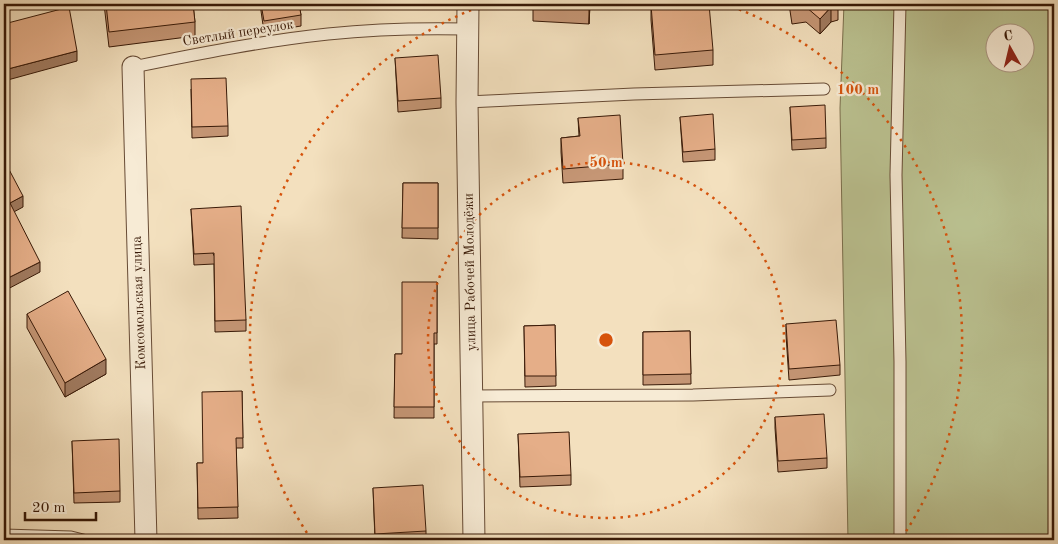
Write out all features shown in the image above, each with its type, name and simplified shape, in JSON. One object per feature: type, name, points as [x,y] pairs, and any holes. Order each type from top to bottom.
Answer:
[{"type":"street","name":"улица Рабочей Молодёжи","points":[[468,4],[467,102],[474,540]]},
{"type":"street","name":"Комсомольская улица","points":[[133,67],[146,540]]},
{"type":"lane","points":[[900,4],[896,175],[900,362],[900,540]]},
{"type":"lane","name":"Светлый переулок","points":[[133,67],[219,50],[328,34],[409,28],[468,29]]},
{"type":"lane","points":[[467,102],[634,94],[824,89]]},
{"type":"lane","points":[[472,396],[693,396],[830,390]]},
{"type":"lane","points":[[4,535],[71,537],[83,540]]},
{"type":"green space","points":[[844,4],[1054,4],[1054,540],[848,540],[840,108]]},
{"type":"building","points":[[106,4],[193,4],[195,22],[109,32]]},
{"type":"building","points":[[261,4],[299,4],[301,15],[264,21]]},
{"type":"building","points":[[533,4],[589,4],[589,9],[533,6]]},
{"type":"building","points":[[709,4],[713,50],[655,55],[651,5]]},
{"type":"building","points":[[791,4],[838,4],[838,6],[831,7],[820,19],[806,7],[792,9]]},
{"type":"building","points":[[69,7],[77,51],[4,70],[4,24]]},
{"type":"building","points":[[438,55],[441,98],[398,101],[395,58]]},
{"type":"building","points":[[226,78],[228,126],[192,127],[191,79]]},
{"type":"building","points":[[825,105],[826,138],[792,140],[790,107]]},
{"type":"building","points":[[713,114],[715,149],[683,152],[680,117]]},
{"type":"building","points":[[620,115],[623,164],[563,169],[561,138],[580,136],[578,118]]},
{"type":"building","points":[[4,160],[23,196],[10,203],[40,262],[4,280]]},
{"type":"building","points":[[403,183],[438,183],[438,228],[402,228]]},
{"type":"building","points":[[241,206],[246,320],[215,321],[214,253],[194,254],[191,209]]},
{"type":"building","points":[[402,282],[437,282],[437,333],[434,333],[434,407],[394,407],[395,354],[402,354]]},
{"type":"building","points":[[68,291],[106,359],[65,383],[27,314]]},
{"type":"building","points":[[836,320],[840,365],[789,369],[786,324]]},
{"type":"building","points":[[555,325],[556,376],[525,376],[524,326]]},
{"type":"building","points":[[690,331],[691,374],[643,375],[643,332]]},
{"type":"building","points":[[242,391],[243,438],[236,438],[238,507],[198,508],[197,463],[203,463],[202,392]]},
{"type":"building","points":[[824,414],[827,458],[778,461],[775,417]]},
{"type":"building","points":[[569,432],[571,475],[520,477],[518,434]]},
{"type":"building","points":[[119,439],[120,491],[74,493],[72,441]]},
{"type":"building","points":[[423,485],[426,531],[375,534],[373,488]]}]
